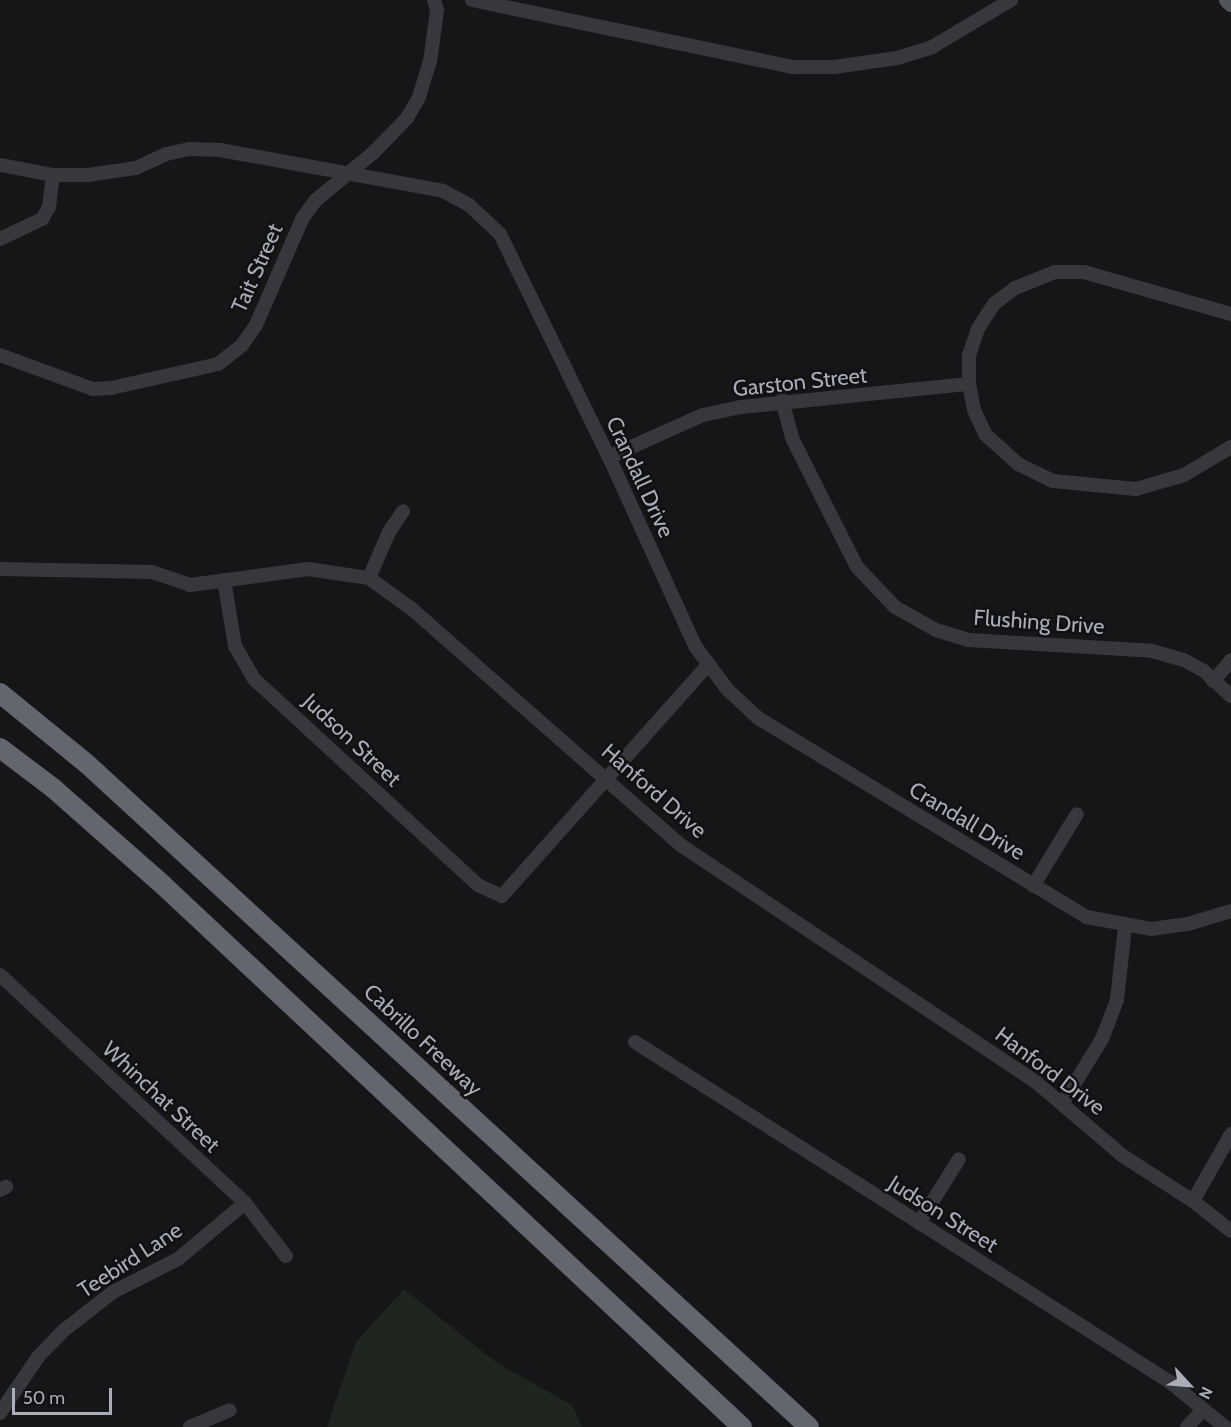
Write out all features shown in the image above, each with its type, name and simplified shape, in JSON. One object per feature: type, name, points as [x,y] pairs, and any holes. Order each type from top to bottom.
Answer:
[{"type":"highway","name":"Cabrillo Freeway","points":[[0,693],[87,764],[809,1427]]},
{"type":"highway","points":[[0,748],[53,788],[164,886],[742,1427]]},
{"type":"main road","points":[[1227,0],[1231,4]]},
{"type":"street","name":"Tait Street","points":[[0,355],[93,389],[218,364],[242,345],[256,325],[302,219],[316,200],[351,172],[407,118],[419,97],[430,62],[437,10],[434,0]]},
{"type":"street","points":[[472,0],[804,67],[897,58],[932,47],[1011,0]]},
{"type":"street","name":"Crandall Drive","points":[[0,165],[53,175],[136,168],[166,154],[189,149],[219,150],[351,172],[443,191],[490,221],[609,458],[695,646],[727,689],[758,718],[1087,917],[1125,926],[1151,929],[1188,924],[1231,911]]},
{"type":"street","points":[[0,239],[42,219],[49,207],[53,175]]},
{"type":"street","points":[[1231,314],[1084,272],[1055,272],[1015,288],[994,304],[978,329],[969,355],[969,384],[974,410],[985,434],[1018,464],[1053,481],[1136,489],[1184,475],[1231,447]]},
{"type":"street","name":"Garston Street","points":[[609,458],[703,416],[782,400],[883,395],[969,384]]},
{"type":"street","name":"Flushing Drive","points":[[782,400],[792,438],[857,567],[895,606],[936,630],[969,640],[1152,651],[1184,660],[1231,696]]},
{"type":"street","points":[[369,578],[389,532],[403,511]]},
{"type":"street","name":"Hanford Drive","points":[[0,569],[152,572],[190,585],[308,569],[369,578],[412,610],[682,846],[1036,1082],[1123,1156],[1193,1201],[1231,1231]]},
{"type":"street","name":"Judson Street","points":[[224,580],[236,646],[255,680],[478,885],[502,896],[605,777]]},
{"type":"street","points":[[1213,681],[1231,660]]},
{"type":"street","points":[[605,777],[709,664]]},
{"type":"street","points":[[1033,886],[1077,814]]},
{"type":"street","points":[[1062,1104],[1102,1039],[1117,1000],[1125,926]]},
{"type":"street","name":"Whinchat Street","points":[[0,975],[245,1203],[286,1256]]},
{"type":"street","name":"Judson Street","points":[[635,1042],[1170,1382],[1225,1427]]},
{"type":"street","points":[[1193,1201],[1231,1134]]},
{"type":"street","points":[[919,1223],[959,1159]]},
{"type":"street","name":"Teebird Lane","points":[[0,1413],[38,1357],[63,1331],[113,1292],[178,1259],[245,1203]]},
{"type":"street","points":[[190,1427],[230,1410]]},
{"type":"street","points":[[1187,1427],[1203,1410]]},
{"type":"shaded area","points":[[404,1289],[497,1363],[572,1405],[582,1427],[327,1427],[356,1342]]}]
